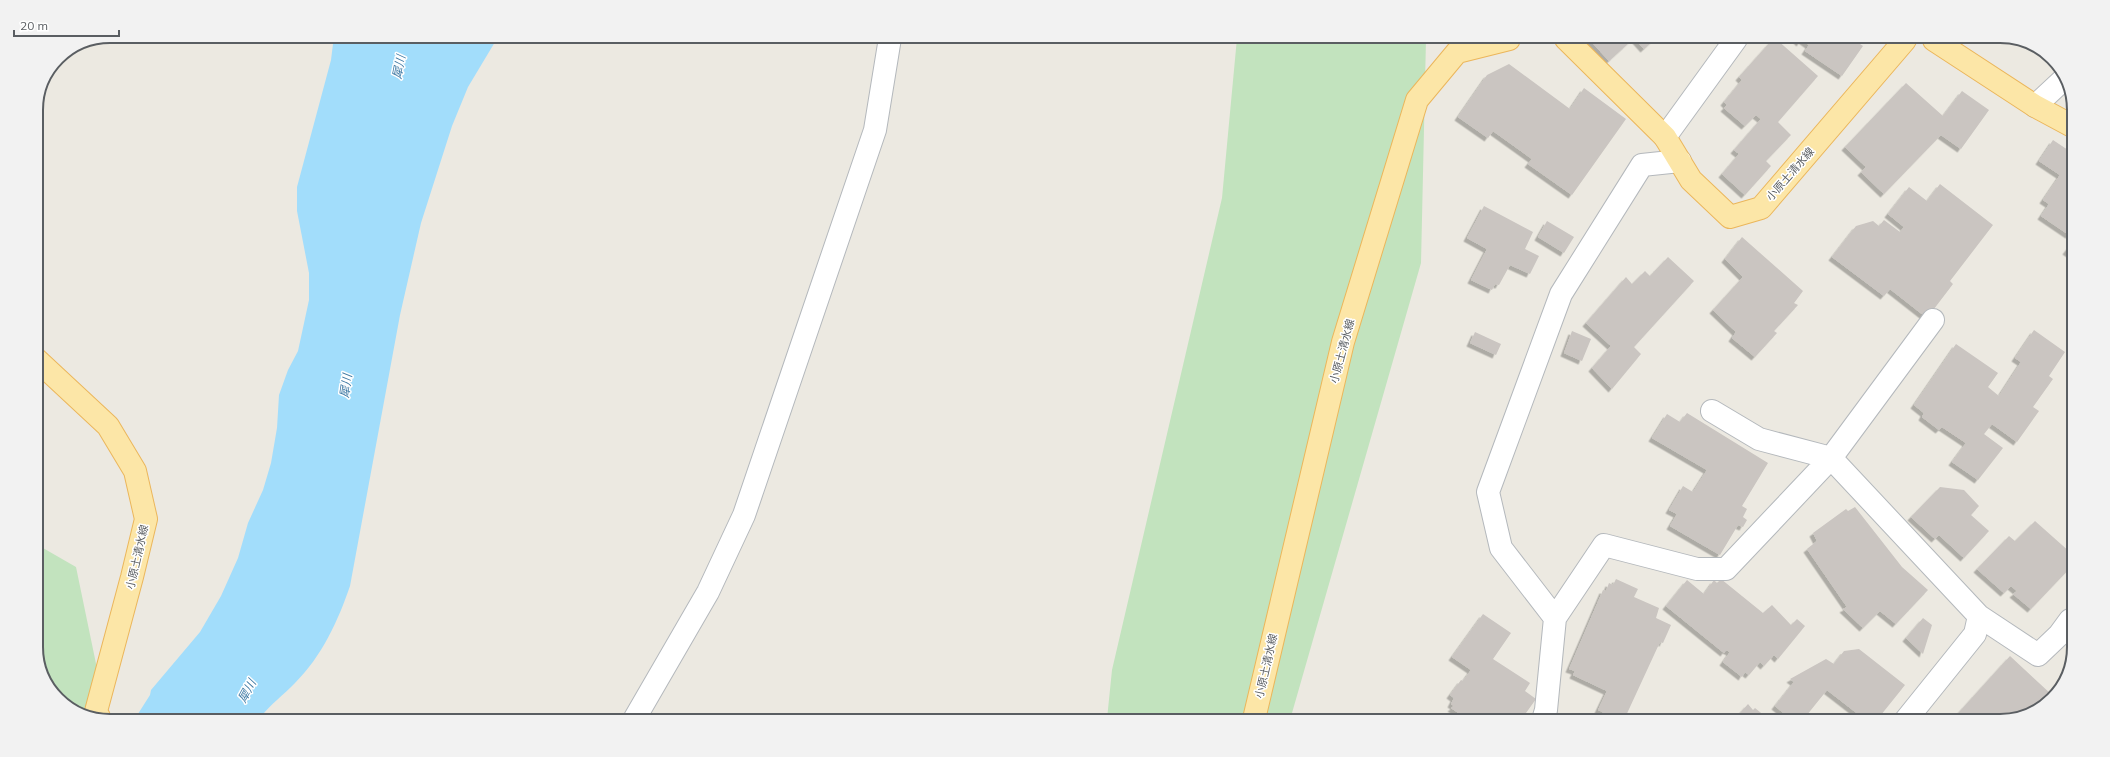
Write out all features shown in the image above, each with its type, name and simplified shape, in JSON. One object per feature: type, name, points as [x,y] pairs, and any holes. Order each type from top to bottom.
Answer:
[{"type":"main road","name":"小原土清水線","points":[[1255,714],[1343,342],[1417,100],[1457,52],[1493,43]]},
{"type":"main road","name":"小原土清水線","points":[[1570,43],[1665,137],[1692,180],[1730,217],[1760,208],[1902,43]]},
{"type":"main road","points":[[1939,43],[2035,106],[2067,123]]},
{"type":"main road","name":"小原土清水線","points":[[43,366],[108,426],[135,471],[146,519],[96,713]]},
{"type":"street","points":[[637,714],[708,592],[744,515],[876,130],[889,43]]},
{"type":"street","points":[[1665,137],[1733,43]]},
{"type":"street","points":[[2035,106],[2061,83]]},
{"type":"street","points":[[1556,618],[1501,548],[1488,492],[1561,294],[1642,165],[1680,161]]},
{"type":"street","points":[[1545,714],[1556,618],[1604,545],[1697,569],[1726,569],[1831,458],[1934,320]]},
{"type":"street","points":[[1712,411],[1759,438],[1831,458],[1979,616],[2038,655],[2059,635],[2067,624]]},
{"type":"street","points":[[1911,714],[1975,634],[1979,616]]},
{"type":"green space","points":[[1237,43],[1426,43],[1421,263],[1292,714],[1108,714],[1112,670],[1222,198]]},
{"type":"green space","points":[[43,548],[76,567],[100,683],[88,710],[80,707],[69,700],[57,688],[48,673],[43,651]]},
{"type":"water","name":"犀川","points":[[333,43],[494,43],[468,87],[452,126],[421,223],[400,315],[350,586],[340,612],[321,650],[305,673],[264,714],[138,714],[150,695],[151,690],[200,632],[221,596],[238,558],[248,523],[263,490],[271,463],[277,428],[279,395],[288,370],[298,351],[309,300],[309,273],[297,211],[297,187],[331,60]]},
{"type":"building","points":[[1593,43],[1629,43],[1609,61]]},
{"type":"building","points":[[1639,43],[1651,43],[1644,49]]},
{"type":"building","points":[[1769,43],[1781,43],[1818,76],[1778,122],[1791,135],[1766,161],[1771,166],[1745,195],[1722,174],[1739,154],[1734,150],[1761,119],[1756,115],[1745,126],[1724,108],[1727,105],[1724,102],[1742,80],[1739,77]]},
{"type":"building","points":[[1806,43],[1858,43],[1863,46],[1842,76],[1805,51],[1809,45]]},
{"type":"building","points":[[1509,64],[1570,109],[1584,88],[1626,119],[1572,195],[1528,164],[1532,159],[1493,131],[1488,138],[1458,117],[1487,75]]},
{"type":"building","points":[[1906,83],[1943,116],[1962,91],[1989,110],[1961,149],[1941,135],[1884,194],[1861,172],[1866,167],[1845,147]]},
{"type":"building","points":[[2053,140],[2067,149],[2067,234],[2041,216],[2049,204],[2043,200],[2060,175],[2039,161]]},
{"type":"building","points":[[1940,184],[1993,225],[1950,281],[1953,284],[1927,318],[1890,289],[1884,296],[1832,257],[1856,226],[1873,221],[1879,226],[1884,220],[1900,232],[1904,227],[1888,214],[1909,187],[1927,201]]},
{"type":"building","points":[[1484,206],[1533,232],[1525,249],[1539,256],[1530,274],[1510,265],[1499,285],[1495,284],[1492,290],[1471,280],[1487,249],[1467,238]]},
{"type":"building","points":[[1547,221],[1574,237],[1564,253],[1538,237]]},
{"type":"building","points":[[1742,237],[1803,291],[1794,303],[1798,305],[1774,331],[1777,333],[1755,357],[1732,338],[1736,332],[1713,310],[1743,277],[1725,259]]},
{"type":"building","points":[[1668,257],[1694,281],[1634,347],[1641,354],[1612,389],[1592,368],[1611,346],[1586,323],[1626,277],[1632,284],[1645,271],[1650,276]]},
{"type":"building","points":[[2034,330],[2065,352],[2049,376],[2053,379],[2033,407],[2039,411],[2017,442],[1992,424],[1984,434],[2003,448],[1978,480],[1952,462],[1966,443],[1942,427],[1939,430],[1922,417],[1924,413],[1914,405],[1956,344],[1998,373],[1988,387],[1999,396],[2021,362],[2015,358]]},
{"type":"building","points":[[1572,331],[1591,339],[1582,361],[1564,353]]},
{"type":"building","points":[[1475,332],[1501,344],[1496,355],[1470,343]]},
{"type":"building","points":[[1687,413],[1768,463],[1742,506],[1747,509],[1743,517],[1747,520],[1743,527],[1738,525],[1720,555],[1670,526],[1677,514],[1669,510],[1683,486],[1693,492],[1707,470],[1652,438],[1667,414],[1680,422]]},
{"type":"building","points":[[1940,487],[1964,490],[1979,506],[1971,515],[1989,531],[1964,558],[1939,535],[1935,539],[1911,517]]},
{"type":"building","points":[[1855,507],[1902,567],[1928,590],[1896,624],[1880,611],[1863,628],[1843,609],[1847,607],[1807,549],[1817,541],[1813,533],[1846,509],[1848,511]]},
{"type":"building","points":[[2035,521],[2067,549],[2067,571],[2031,609],[2013,594],[2017,591],[2011,586],[2004,593],[1977,569],[2009,536],[2015,541]]},
{"type":"building","points":[[1616,579],[1638,589],[1634,597],[1659,608],[1656,618],[1671,625],[1663,643],[1660,642],[1627,714],[1602,714],[1603,712],[1598,710],[1607,691],[1573,675],[1575,671],[1569,669],[1603,590],[1606,591],[1609,583],[1613,585]]},
{"type":"building","points":[[1721,579],[1763,613],[1772,605],[1791,625],[1797,619],[1805,626],[1778,659],[1774,655],[1764,666],[1760,662],[1749,675],[1745,672],[1742,677],[1723,662],[1730,652],[1726,650],[1724,653],[1666,606],[1687,580],[1704,594],[1714,580],[1717,583]]},
{"type":"building","points":[[1483,614],[1511,633],[1493,659],[1530,683],[1525,691],[1536,699],[1525,714],[1460,714],[1451,708],[1454,706],[1451,704],[1454,698],[1450,695],[1461,680],[1463,681],[1471,670],[1452,657]]},
{"type":"building","points":[[1923,618],[1932,625],[1923,654],[1906,638]]},
{"type":"building","points":[[1859,649],[1905,685],[1882,714],[1858,714],[1827,690],[1808,714],[1785,714],[1775,706],[1794,682],[1790,679],[1826,659],[1834,664],[1844,651]]},
{"type":"building","points":[[2010,656],[2049,692],[2037,703],[2017,712],[2000,714],[1957,714]]},
{"type":"building","points":[[1748,704],[1753,710],[1755,708],[1762,714],[1739,714]]}]
